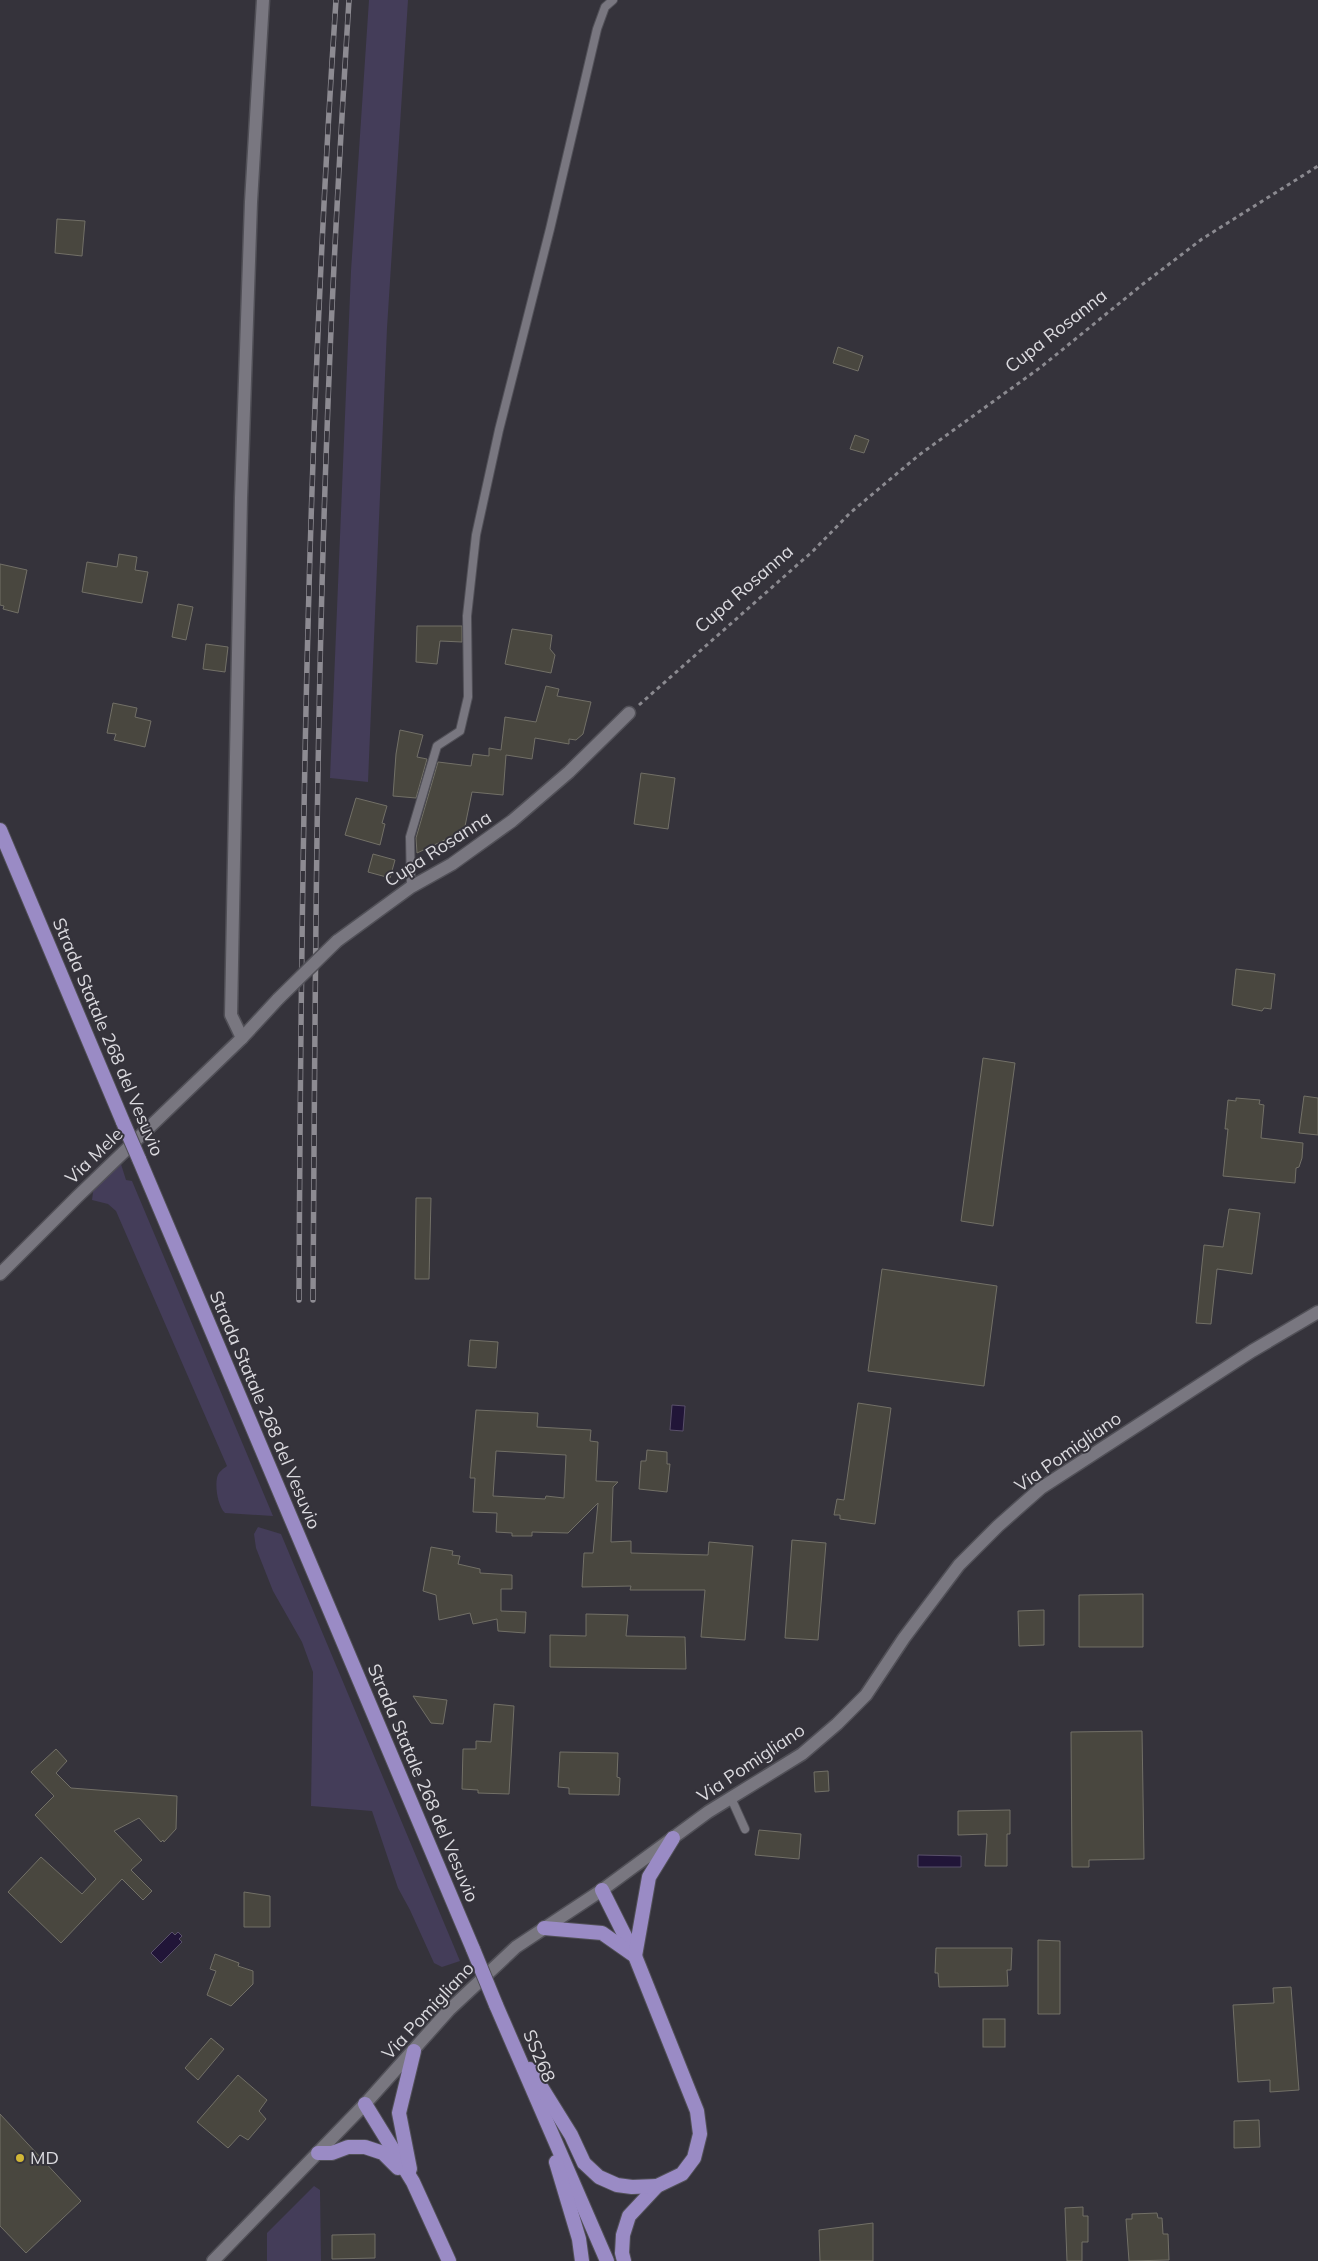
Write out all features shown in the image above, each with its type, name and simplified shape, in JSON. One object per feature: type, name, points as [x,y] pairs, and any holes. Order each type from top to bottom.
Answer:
[{"type":"highway","name":"Strada Statale 268 del Vesuvio","points":[[0,830],[496,2005]]},
{"type":"highway","points":[[635,1956],[649,1877],[673,1838]]},
{"type":"highway","points":[[602,1890],[635,1956],[697,2111],[700,2134],[694,2158],[682,2174],[658,2186],[629,2216],[623,2235],[622,2253],[624,2261]]},
{"type":"highway","points":[[544,1928],[602,1933],[635,1956]]},
{"type":"highway","name":"SS268","points":[[496,2005],[607,2261]]},
{"type":"highway","points":[[514,2045],[543,2088],[584,2163],[600,2176],[617,2184],[658,2186]]},
{"type":"highway","points":[[413,2182],[399,2113],[414,2051]]},
{"type":"highway","points":[[365,2104],[413,2182],[449,2261]]},
{"type":"highway","points":[[546,2122],[579,2240],[582,2261]]},
{"type":"highway","points":[[318,2153],[332,2153],[348,2147],[365,2148],[383,2153],[413,2182]]},
{"type":"street","points":[[242,1038],[231,1015],[238,670],[251,211],[263,0]]},
{"type":"street","name":"Cupa Rosanna","points":[[214,1064],[337,941],[411,887],[452,864],[512,821],[569,772],[629,713]]},
{"type":"street","name":"Via Mele","points":[[0,1274],[214,1064]]},
{"type":"street","name":"Via Pomigliano","points":[[213,2261],[365,2104],[474,1984],[516,1947],[602,1890],[731,1798],[802,1754],[866,1695],[904,1638],[959,1565],[998,1526],[1041,1488],[1252,1351],[1318,1312]]},
{"type":"lane","points":[[411,887],[410,837],[434,755],[437,746],[460,731],[468,697],[467,616],[476,535],[499,430],[550,229],[597,29],[605,7],[613,0]]},
{"type":"lane","points":[[731,1798],[745,1829]]},
{"type":"path","name":"Cupa Rosanna","points":[[629,713],[813,551],[850,513],[919,455],[1041,367],[1143,284],[1202,240],[1318,166]]},
{"type":"shaded area","points":[[369,0],[408,0],[387,328],[368,782],[330,778],[351,271]]},
{"type":"shaded area","points":[[120,1161],[126,1180],[132,1181],[273,1516],[225,1513],[221,1506],[216,1482],[220,1472],[227,1466],[116,1211],[108,1204],[92,1200],[94,1185]]},
{"type":"shaded area","points":[[672,1405],[685,1406],[683,1431],[670,1430]]},
{"type":"shaded area","points":[[258,1527],[281,1534],[460,1961],[442,1967],[434,1963],[398,1888],[372,1811],[311,1806],[313,1672],[302,1642],[273,1591],[256,1548],[254,1534]]},
{"type":"shaded area","points":[[918,1855],[961,1856],[961,1867],[918,1867]]},
{"type":"shaded area","points":[[172,1932],[175,1935],[178,1932],[182,1936],[179,1939],[182,1942],[161,1963],[151,1953]]},
{"type":"shaded area","points":[[314,2186],[320,2190],[321,2261],[267,2261],[267,2233]]},
{"type":"building","points":[[57,219],[85,221],[82,256],[55,253]]},
{"type":"building","points":[[838,347],[863,356],[858,371],[833,363]]},
{"type":"building","points":[[855,435],[869,440],[864,453],[850,449]]},
{"type":"building","points":[[119,554],[137,557],[135,570],[148,572],[142,603],[82,592],[87,562],[117,567]]},
{"type":"building","points":[[0,564],[27,570],[18,613],[3,609],[4,606],[0,605]]},
{"type":"building","points":[[178,604],[193,607],[186,640],[172,637]]},
{"type":"building","points":[[417,626],[462,626],[462,642],[440,641],[437,664],[416,662]]},
{"type":"building","points":[[512,629],[552,635],[550,649],[555,655],[551,673],[505,664]]},
{"type":"building","points":[[206,644],[228,647],[225,672],[203,669]]},
{"type":"building","points":[[546,686],[559,689],[557,696],[591,702],[583,734],[576,740],[569,739],[569,744],[535,738],[532,759],[506,755],[503,795],[472,792],[464,831],[417,853],[416,838],[438,762],[471,766],[473,754],[489,756],[489,748],[501,750],[505,717],[536,722]]},
{"type":"building","points":[[113,703],[137,708],[135,717],[151,721],[145,747],[114,740],[116,734],[107,733]]},
{"type":"building","points":[[400,730],[423,735],[417,757],[427,759],[416,798],[393,796]]},
{"type":"building","points":[[641,773],[675,778],[668,829],[634,824]]},
{"type":"building","points":[[356,798],[387,806],[382,823],[385,824],[380,845],[345,835]]},
{"type":"building","points":[[373,854],[395,860],[390,878],[368,872]]},
{"type":"building","points":[[1236,969],[1275,974],[1271,1009],[1264,1008],[1262,1011],[1232,1005]]},
{"type":"building","points":[[983,1058],[1015,1063],[993,1226],[961,1221]]},
{"type":"building","points":[[1304,1096],[1318,1098],[1318,1135],[1299,1133]]},
{"type":"building","points":[[1236,1098],[1260,1100],[1259,1104],[1264,1105],[1261,1138],[1303,1143],[1302,1158],[1299,1167],[1296,1168],[1295,1183],[1223,1176],[1228,1129],[1225,1129],[1228,1100],[1236,1101]]},
{"type":"building","points":[[416,1198],[431,1198],[429,1279],[415,1279]]},
{"type":"building","points":[[1229,1209],[1260,1213],[1252,1274],[1217,1269],[1211,1324],[1196,1323],[1204,1245],[1223,1247]]},
{"type":"building","points":[[882,1269],[997,1286],[984,1386],[868,1371]]},
{"type":"building","points":[[470,1340],[498,1342],[496,1368],[468,1366]]},
{"type":"building","points":[[858,1403],[891,1408],[875,1524],[840,1519],[840,1515],[834,1515],[837,1499],[844,1500]]},
{"type":"building","points":[[476,1410],[538,1413],[537,1427],[591,1430],[590,1441],[598,1442],[596,1481],[618,1482],[613,1487],[611,1542],[631,1541],[631,1553],[708,1555],[709,1542],[753,1546],[745,1640],[701,1637],[705,1590],[630,1590],[631,1586],[582,1587],[584,1553],[593,1553],[598,1503],[568,1533],[532,1532],[532,1536],[512,1536],[512,1533],[496,1532],[497,1513],[473,1512],[475,1478],[470,1478]],"holes":[[[496,1451],[566,1455],[564,1498],[546,1496],[545,1499],[493,1496]]]},
{"type":"building","points":[[647,1450],[667,1452],[667,1464],[670,1464],[667,1492],[639,1489],[641,1461],[646,1461]]},
{"type":"building","points":[[792,1540],[826,1543],[818,1640],[785,1638]]},
{"type":"building","points":[[431,1547],[453,1551],[452,1555],[460,1556],[458,1564],[480,1569],[480,1573],[512,1575],[512,1589],[501,1589],[501,1611],[526,1612],[525,1633],[498,1631],[497,1619],[473,1624],[470,1613],[439,1620],[436,1595],[423,1591]]},
{"type":"building","points":[[1143,1594],[1143,1647],[1079,1647],[1079,1595]]},
{"type":"building","points":[[1044,1610],[1044,1645],[1019,1646],[1018,1611]]},
{"type":"building","points":[[586,1614],[628,1615],[626,1636],[685,1637],[686,1669],[550,1667],[550,1635],[586,1636]]},
{"type":"building","points":[[413,1696],[447,1700],[443,1724],[431,1723]]},
{"type":"building","points":[[494,1704],[514,1706],[509,1794],[478,1793],[478,1790],[462,1789],[463,1749],[476,1749],[476,1741],[491,1742]]},
{"type":"building","points":[[1142,1731],[1144,1859],[1089,1860],[1089,1867],[1072,1867],[1071,1732]]},
{"type":"building","points":[[56,1749],[67,1761],[56,1773],[71,1788],[177,1796],[176,1829],[164,1842],[163,1840],[161,1842],[139,1818],[114,1831],[142,1860],[131,1870],[152,1891],[143,1900],[122,1879],[61,1943],[8,1892],[41,1857],[82,1894],[96,1879],[35,1815],[54,1796],[31,1772]]},
{"type":"building","points":[[560,1752],[618,1753],[617,1777],[620,1778],[619,1795],[569,1794],[569,1788],[558,1787]]},
{"type":"building","points":[[828,1771],[829,1791],[815,1792],[814,1772]]},
{"type":"building","points":[[1010,1810],[1010,1834],[1007,1834],[1007,1866],[985,1866],[987,1834],[958,1835],[958,1811]]},
{"type":"building","points":[[759,1830],[801,1834],[799,1859],[755,1855]]},
{"type":"building","points":[[244,1892],[270,1896],[270,1927],[244,1927]]},
{"type":"building","points":[[1038,1940],[1060,1941],[1060,2014],[1038,2014]]},
{"type":"building","points":[[936,1948],[1012,1948],[1011,1970],[1007,1970],[1008,1986],[939,1987],[938,1973],[935,1973]]},
{"type":"building","points":[[215,1954],[239,1963],[238,1966],[253,1971],[253,1984],[231,2006],[207,1995],[216,1971],[210,1969]]},
{"type":"building","points":[[1291,1987],[1299,2090],[1270,2092],[1270,2080],[1238,2082],[1233,2005],[1274,2003],[1273,1988]]},
{"type":"building","points":[[983,2019],[1005,2019],[1005,2047],[983,2047]]},
{"type":"building","points":[[211,2038],[224,2049],[198,2080],[185,2068]]},
{"type":"building","points":[[238,2075],[267,2100],[259,2111],[266,2119],[248,2140],[240,2135],[228,2148],[197,2122]]},
{"type":"building","name":"MD","points":[[0,2114],[81,2201],[26,2253],[0,2226]]},
{"type":"building","points":[[1259,2120],[1260,2147],[1234,2148],[1234,2121]]},
{"type":"building","points":[[1083,2207],[1083,2216],[1088,2216],[1088,2242],[1082,2242],[1082,2261],[1067,2261],[1065,2208]]},
{"type":"building","points":[[1157,2213],[1158,2218],[1162,2218],[1163,2234],[1168,2234],[1169,2260],[1129,2261],[1126,2219],[1132,2219],[1132,2214]]},
{"type":"building","points":[[873,2223],[873,2261],[820,2261],[819,2230]]},
{"type":"building","points":[[375,2234],[375,2258],[332,2259],[332,2235]]},
{"type":"railway","points":[[299,1300],[307,650],[318,325],[336,0]]},
{"type":"railway","points":[[313,1300],[320,648],[329,377],[349,0]]},
{"type":"place","name":"MD","points":[[20,2158]]}]
